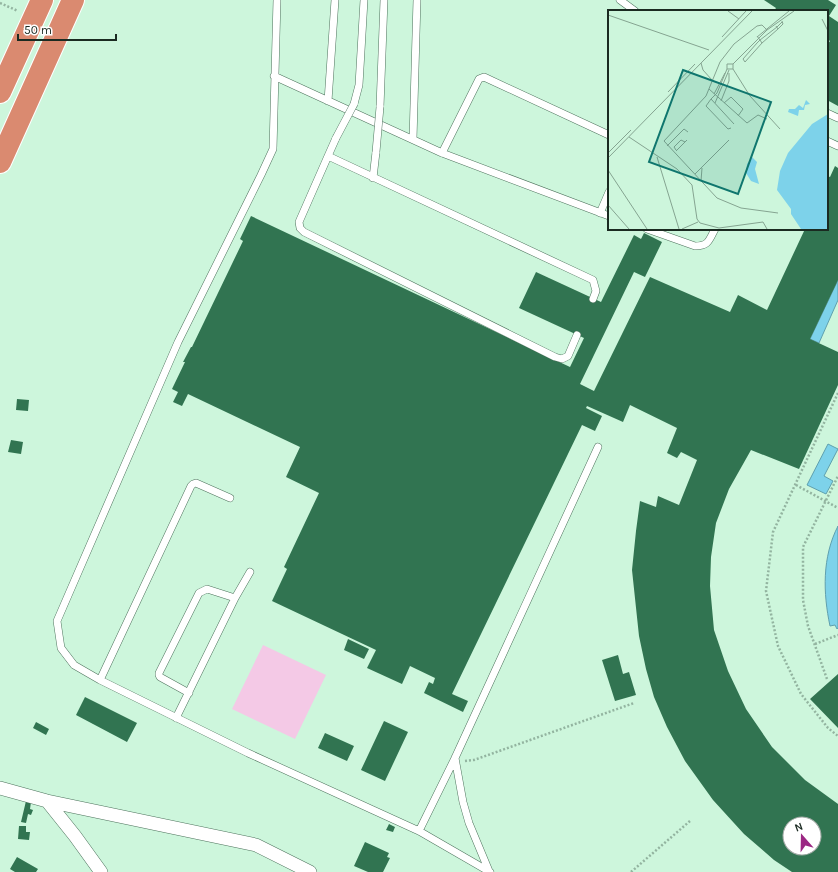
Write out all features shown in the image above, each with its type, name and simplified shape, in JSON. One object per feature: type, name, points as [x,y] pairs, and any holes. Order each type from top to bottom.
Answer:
[{"type":"highway","points":[[0,92],[42,0]]},
{"type":"highway","points":[[0,162],[73,0]]},
{"type":"street","points":[[0,788],[47,801],[256,845],[310,872]]},
{"type":"street","points":[[47,801],[101,872]]},
{"type":"lane","points":[[277,0],[273,149],[178,342],[57,621],[61,648],[74,665],[100,680],[248,753],[419,831],[490,872]]},
{"type":"lane","points":[[328,101],[335,0]]},
{"type":"lane","points":[[364,0],[359,85],[354,104],[336,138],[299,222],[300,228],[304,232],[555,357],[562,359],[568,356],[577,335]]},
{"type":"lane","points":[[373,178],[380,107],[384,0]]},
{"type":"lane","points":[[413,139],[417,0]]},
{"type":"lane","points":[[620,0],[634,10]]},
{"type":"lane","points":[[274,76],[442,153],[608,216]]},
{"type":"lane","points":[[442,153],[479,79],[484,77],[608,135]]},
{"type":"lane","points":[[828,113],[838,118]]},
{"type":"lane","points":[[828,141],[838,146]]},
{"type":"lane","points":[[328,156],[593,280],[596,291],[593,299]]},
{"type":"lane","points":[[600,212],[608,194]]},
{"type":"lane","points":[[650,230],[695,246],[707,244],[714,230]]},
{"type":"lane","points":[[419,831],[455,758],[598,447]]},
{"type":"lane","points":[[100,680],[191,486],[196,483],[230,498]]},
{"type":"lane","points":[[176,718],[235,598],[250,572]]},
{"type":"lane","points":[[189,693],[160,677],[159,673],[199,593],[207,589],[235,598]]},
{"type":"lane","points":[[455,758],[463,802],[469,823],[490,872]]},
{"type":"path","points":[[838,392],[773,532],[766,591],[778,646],[801,694],[828,728],[838,736]]},
{"type":"path","points":[[827,679],[808,626],[803,600],[803,547],[838,476]]},
{"type":"path","points":[[796,485],[838,508]]},
{"type":"path","points":[[814,644],[838,635]]},
{"type":"path","points":[[455,758],[466,761],[474,760],[634,703]]},
{"type":"path","points":[[632,872],[690,821]]},
{"type":"shaded area","points":[[263,645],[326,675],[295,739],[232,709]]},
{"type":"water","points":[[838,280],[838,300],[819,343],[810,339]]},
{"type":"water","points":[[828,444],[838,449],[824,476],[833,481],[826,494],[807,485]]},
{"type":"water","points":[[838,526],[837,629],[835,625],[830,626],[826,601],[825,575],[829,550]]},
{"type":"building","points":[[764,0],[828,0],[836,5],[829,16],[838,22],[838,106],[828,101],[828,44],[830,41],[828,40],[828,10],[775,10],[776,8]]},
{"type":"building","points":[[835,166],[838,168],[838,280],[810,339],[838,352],[838,385],[799,469],[751,450],[729,489],[716,523],[711,557],[710,586],[714,630],[728,671],[746,709],[772,747],[805,780],[838,804],[838,872],[792,872],[774,860],[744,834],[713,800],[685,761],[667,727],[654,697],[639,636],[632,570],[640,501],[656,507],[658,496],[679,505],[697,460],[681,452],[677,458],[667,453],[677,428],[630,405],[623,422],[587,406],[586,408],[602,416],[595,431],[582,425],[452,694],[468,701],[463,712],[424,693],[429,682],[433,684],[435,678],[410,666],[402,684],[367,668],[376,650],[272,601],[287,569],[284,567],[319,493],[286,477],[300,447],[188,394],[182,406],[173,402],[178,392],[172,389],[185,362],[183,362],[192,347],[243,241],[240,239],[251,216],[570,367],[584,338],[519,308],[536,272],[601,302],[634,235],[641,239],[644,233],[662,242],[645,277],[634,272],[580,384],[594,391],[650,277],[730,312],[738,295],[767,310],[805,230],[828,230],[828,176],[830,177]]},
{"type":"building","points":[[17,399],[29,400],[28,411],[16,410]]},
{"type":"building","points":[[11,440],[23,442],[21,454],[8,452]]},
{"type":"building","points":[[348,639],[369,649],[364,659],[344,650]]},
{"type":"building","points":[[618,655],[623,674],[629,672],[636,695],[615,701],[602,660]]},
{"type":"building","points":[[838,674],[838,728],[810,699]]},
{"type":"building","points":[[85,697],[137,723],[127,742],[76,715]]},
{"type":"building","points":[[384,721],[408,732],[385,781],[361,770]]},
{"type":"building","points":[[36,722],[49,729],[46,735],[33,728]]},
{"type":"building","points":[[325,733],[354,746],[347,761],[318,748]]},
{"type":"building","points":[[26,801],[31,802],[30,809],[33,810],[31,815],[28,814],[26,823],[21,822]]},
{"type":"building","points":[[389,824],[395,827],[393,832],[386,830]]},
{"type":"building","points":[[19,826],[26,826],[26,832],[30,832],[29,840],[18,839]]},
{"type":"building","points":[[365,842],[389,853],[387,857],[390,858],[383,872],[368,872],[354,866]]},
{"type":"building","points":[[17,857],[38,869],[36,872],[15,872],[10,869]]}]
